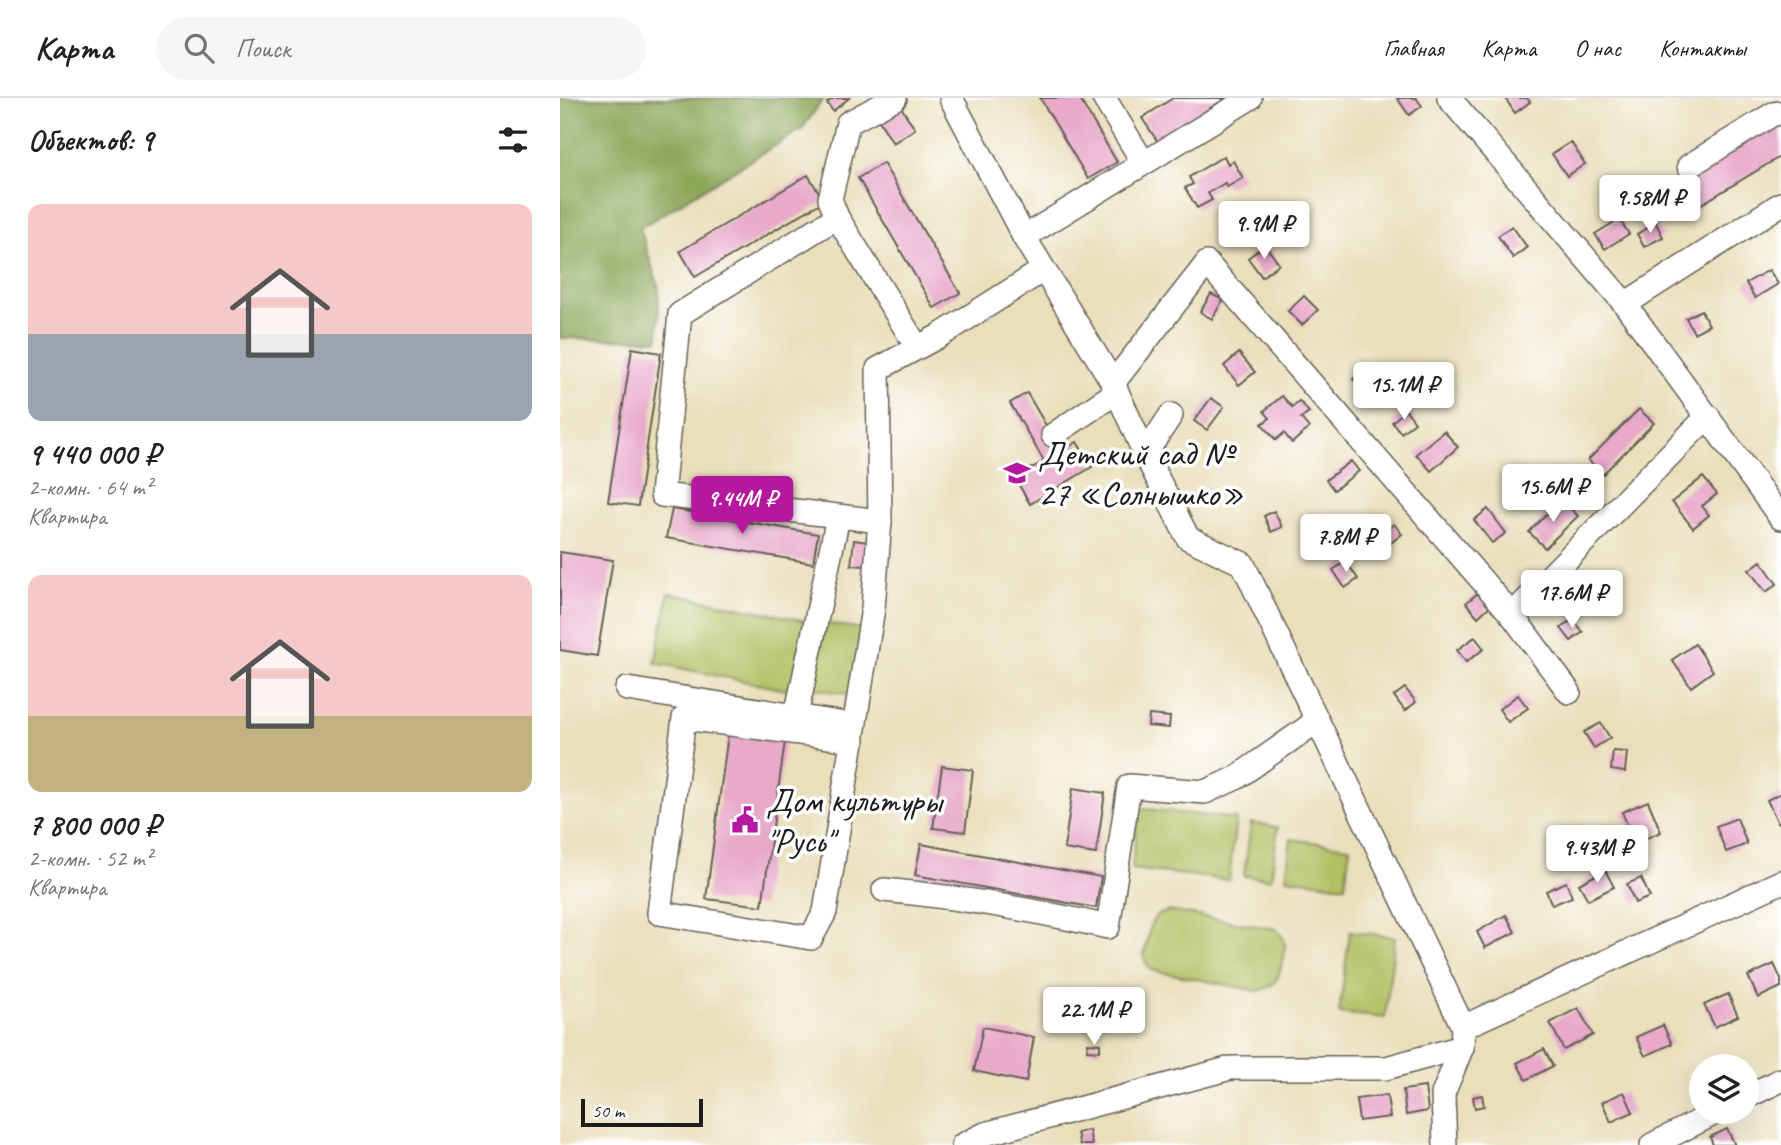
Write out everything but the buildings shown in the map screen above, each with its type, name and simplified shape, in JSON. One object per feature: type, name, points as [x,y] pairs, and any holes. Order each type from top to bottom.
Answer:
[{"type":"street","points":[[895,98],[848,123],[830,199],[837,216],[917,347]]},
{"type":"street","points":[[951,98],[1024,237],[1114,388],[1188,538],[1243,564],[1462,1037],[1443,1094],[1446,1145]]},
{"type":"street","points":[[1024,237],[1250,98]]},
{"type":"street","points":[[1449,98],[1625,304],[1781,518]]},
{"type":"street","points":[[1106,99],[1143,162]]},
{"type":"street","points":[[1689,166],[1773,114],[1781,113]]},
{"type":"street","points":[[1625,304],[1781,204]]},
{"type":"street","points":[[837,216],[680,314],[662,495],[880,521]]},
{"type":"street","points":[[1053,435],[1114,388],[1207,263],[1512,615],[1569,692]]},
{"type":"street","points":[[854,733],[684,718],[659,913],[811,938],[825,912],[854,733],[873,607],[880,521],[878,369],[1043,270]]},
{"type":"street","points":[[1145,454],[1171,415]]},
{"type":"street","points":[[1512,615],[1709,416]]},
{"type":"street","points":[[796,716],[838,517]]},
{"type":"street","points":[[627,689],[796,716],[854,733]]},
{"type":"street","points":[[884,890],[958,898],[1108,927],[1129,786],[1205,792],[1236,778],[1317,721]]},
{"type":"street","points":[[963,1145],[985,1134],[1231,1068],[1386,1068],[1462,1037],[1781,882]]},
{"type":"street","points":[[1759,1091],[1781,1080]]},
{"type":"street","points":[[1652,1145],[1693,1124]]},
{"type":"green space","points":[[560,98],[824,98],[802,129],[640,228],[659,289],[658,340],[560,338]]},
{"type":"green space","points":[[669,593],[807,621],[792,691],[655,663]]},
{"type":"green space","points":[[823,623],[863,629],[852,695],[813,688]]},
{"type":"green space","points":[[1138,808],[1236,819],[1229,880],[1132,869]]},
{"type":"green space","points":[[1251,823],[1278,827],[1271,879],[1244,876]]},
{"type":"green space","points":[[1291,839],[1350,847],[1345,886],[1286,878]]},
{"type":"green space","points":[[1169,911],[1276,929],[1284,939],[1285,946],[1276,980],[1272,985],[1257,991],[1151,970],[1144,954],[1151,924],[1157,915]]},
{"type":"green space","points":[[1350,931],[1395,937],[1385,1018],[1339,1013]]},
{"type":"place","name":"Детский сад № 27 «Солнышко»","points":[[1017,473]]},
{"type":"place","name":"Дом культуры \"Русь\"","points":[[745,820]]}]
